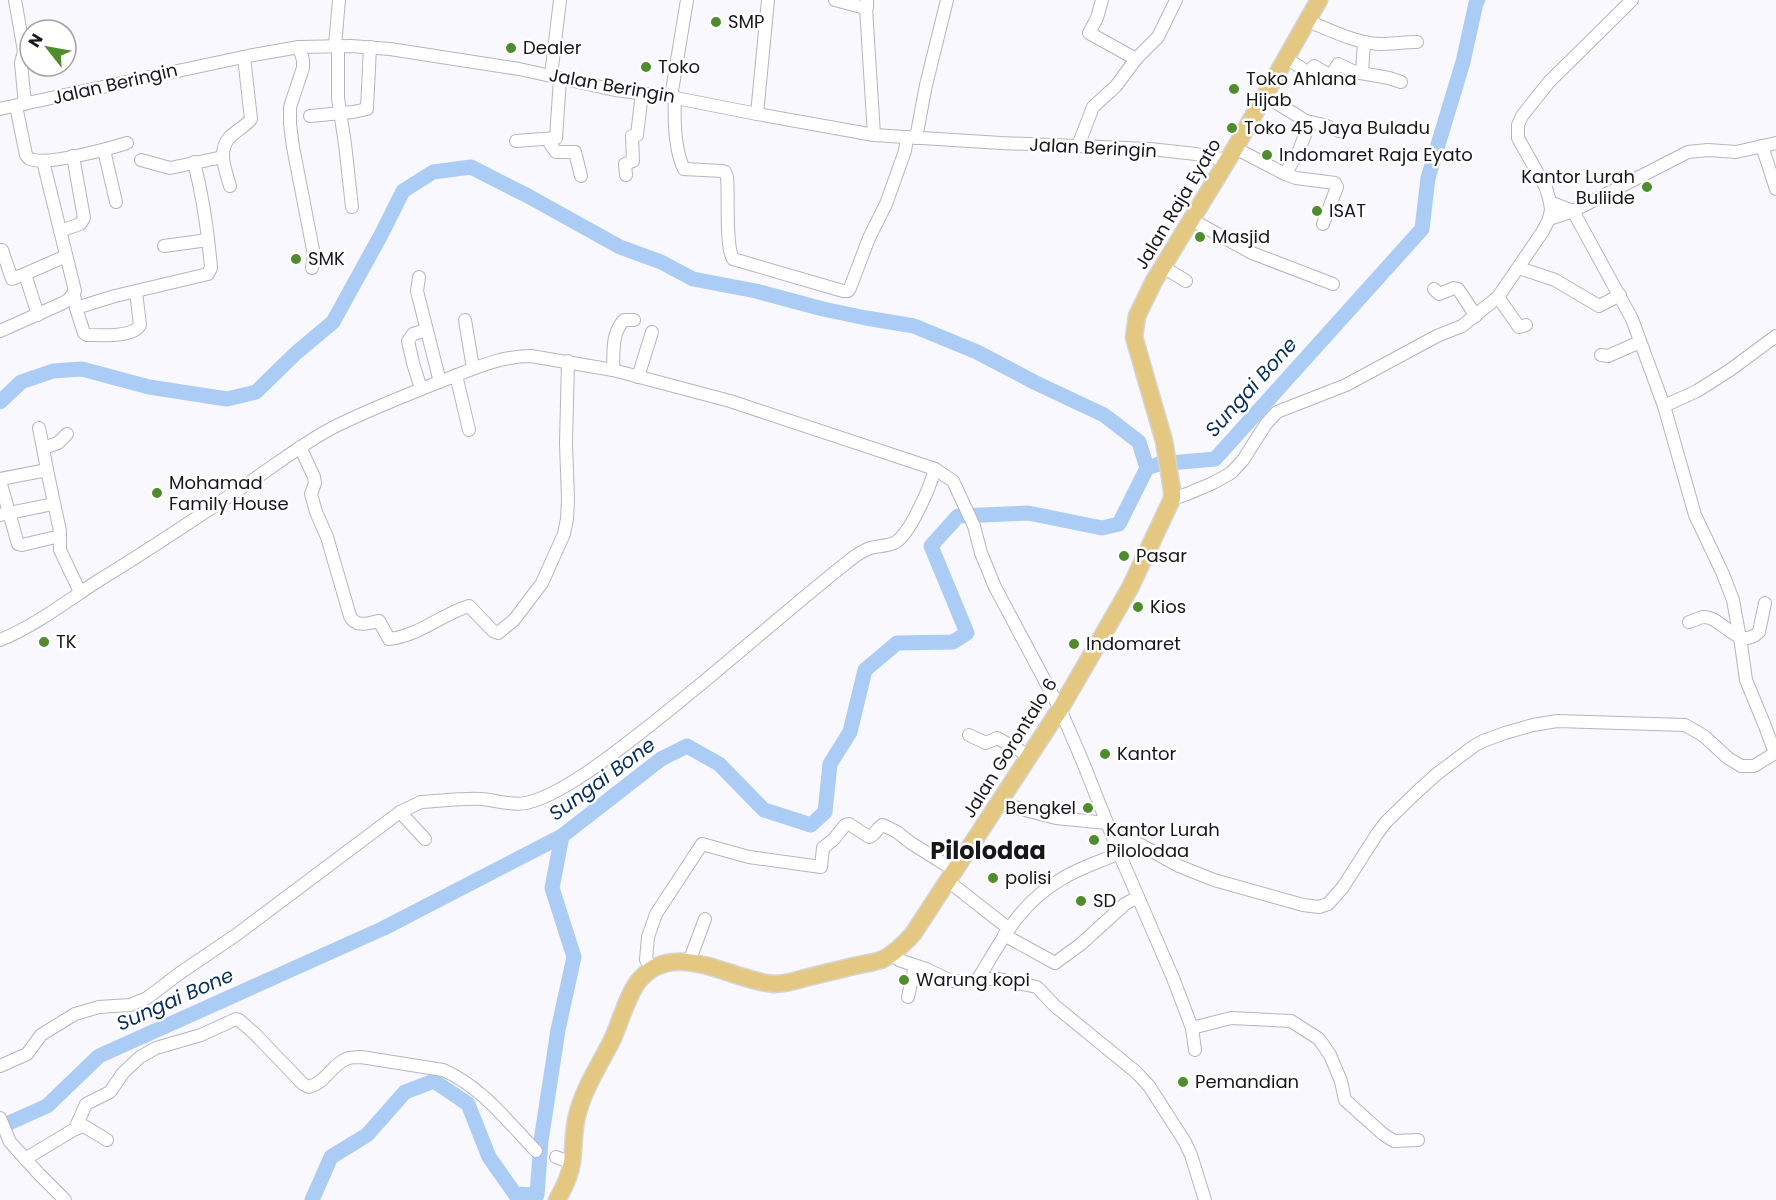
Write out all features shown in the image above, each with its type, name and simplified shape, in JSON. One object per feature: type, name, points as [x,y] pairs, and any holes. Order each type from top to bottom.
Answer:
[{"type":"main road","name":"Jalan Raja Eyato","points":[[1172,494],[1164,441],[1134,337],[1135,326],[1142,303],[1319,0]]},
{"type":"main road","name":"Jalan Gorontalo 6","points":[[653,969],[674,963],[689,962],[776,984],[880,960],[905,943],[1060,709],[1130,588],[1172,494]]},
{"type":"main road","points":[[557,1200],[567,1182],[564,1160],[580,1105],[613,1039],[636,985],[653,969]]},
{"type":"street","points":[[15,0],[24,51],[21,63],[21,105],[26,155],[33,160],[43,161],[104,150],[127,143]]},
{"type":"street","points":[[339,0],[337,46],[339,113],[352,207]]},
{"type":"street","points":[[516,141],[556,138],[560,0]]},
{"type":"street","points":[[687,0],[673,97],[676,137],[682,166],[684,169],[724,171],[727,177],[729,233],[733,259],[843,291],[848,291],[850,287],[869,238],[886,204],[904,151],[912,138],[947,0]]},
{"type":"street","points":[[757,114],[768,0]]},
{"type":"street","points":[[835,0],[867,4],[874,135]]},
{"type":"street","points":[[1102,0],[1097,18],[1089,33],[1136,59]]},
{"type":"street","points":[[1078,146],[1093,108],[1116,86],[1136,59],[1158,37],[1176,0]]},
{"type":"street","points":[[1172,494],[1187,494],[1230,473],[1243,460],[1266,424],[1277,412],[1346,385],[1437,336],[1462,326],[1498,297],[1549,219],[1550,202],[1546,188],[1518,138],[1518,125],[1522,116],[1538,94],[1632,0]]},
{"type":"street","points":[[1308,21],[1364,42],[1380,44],[1417,42]]},
{"type":"street","points":[[1362,73],[1364,42]]},
{"type":"street","points":[[310,116],[367,109],[370,47]]},
{"type":"street","name":"Jalan Beringin","points":[[0,109],[244,57],[299,48],[370,47],[519,69],[615,90],[673,97],[874,135],[1150,149],[1196,154],[1231,154],[1285,174],[1337,185],[1323,224]]},
{"type":"street","points":[[299,48],[303,68],[293,94],[289,118],[292,147],[314,255],[312,268]]},
{"type":"street","points":[[230,186],[222,157],[228,139],[251,119],[244,57]]},
{"type":"street","points":[[1286,58],[1309,73],[1314,66],[1331,76],[1338,64],[1362,73],[1401,82]]},
{"type":"street","points":[[626,175],[625,164],[633,161],[632,136],[637,135],[642,93]]},
{"type":"street","points":[[1265,96],[1310,122],[1324,124],[1339,131]]},
{"type":"street","points":[[1285,174],[1298,153],[1310,122]]},
{"type":"street","points":[[547,139],[556,152],[575,152],[581,176]]},
{"type":"street","points":[[1549,219],[1573,211],[1688,152],[1707,150],[1736,152],[1776,143]]},
{"type":"street","points":[[1762,146],[1776,189]]},
{"type":"street","points":[[104,150],[116,202]]},
{"type":"street","points":[[60,231],[80,224],[84,218],[73,156]]},
{"type":"street","points":[[141,160],[170,168],[222,157]]},
{"type":"street","points":[[43,161],[75,284],[76,308],[84,333],[87,335],[120,335],[138,329],[140,325],[136,292]]},
{"type":"street","points":[[76,308],[207,274],[211,268],[208,240],[203,198],[194,162]]},
{"type":"street","points":[[998,803],[1110,829],[1179,866],[1214,880],[1260,891],[1303,905],[1319,907],[1328,904],[1343,887],[1377,834],[1420,789],[1474,746],[1504,733],[1557,721],[1685,725],[1700,733],[1740,766],[1754,766],[1775,754],[1746,680],[1733,600],[1695,515],[1664,406],[1632,319],[1573,211],[1550,202]]},
{"type":"street","points":[[1192,220],[1252,253],[1333,284]]},
{"type":"street","points":[[164,246],[208,240]]},
{"type":"street","points":[[2,250],[12,279],[66,256]]},
{"type":"street","points":[[1163,267],[1186,281]]},
{"type":"street","points":[[1519,268],[1555,280],[1599,306],[1620,295]]},
{"type":"street","points":[[25,274],[38,315]]},
{"type":"street","points":[[419,278],[417,291],[440,382]]},
{"type":"street","points":[[1434,289],[1438,294],[1454,288],[1458,289],[1476,316]]},
{"type":"street","points":[[0,331],[63,303],[74,294]]},
{"type":"street","points":[[1498,297],[1519,327],[1526,325]]},
{"type":"street","points":[[465,320],[473,368]]},
{"type":"street","points":[[613,370],[616,331],[624,320],[634,320]]},
{"type":"street","points":[[421,389],[408,341],[413,334],[426,330]]},
{"type":"street","points":[[638,377],[652,332]]},
{"type":"street","points":[[1664,406],[1697,391],[1776,336]]},
{"type":"street","points":[[1601,355],[1608,356],[1640,342]]},
{"type":"street","points":[[0,640],[54,611],[209,510],[300,447],[335,427],[473,368],[519,356],[568,361],[613,370],[730,401],[935,469],[950,477],[960,495],[974,526],[981,553],[995,587],[1060,709],[1192,1028],[1195,1050]]},
{"type":"street","points":[[300,447],[314,477],[315,483],[310,494],[327,537],[353,621],[361,624],[379,621],[389,639],[393,639],[469,606],[493,631],[498,633],[514,620],[542,583],[564,534],[568,499],[566,443],[568,361]]},
{"type":"street","points":[[456,375],[469,430]]},
{"type":"street","points":[[39,428],[62,556],[80,592]]},
{"type":"street","points":[[43,448],[58,442],[67,434]]},
{"type":"street","points":[[0,1066],[27,1054],[41,1035],[75,1014],[99,1008],[130,1005],[147,998],[246,928],[400,812],[421,802],[476,799],[512,804],[525,803],[558,790],[573,781],[608,758],[685,699],[850,560],[869,549],[895,542],[904,535],[932,481],[935,469]]},
{"type":"street","points":[[47,470],[0,480],[4,514],[19,545],[60,536]]},
{"type":"street","points":[[4,514],[53,504]]},
{"type":"street","points":[[1689,622],[1705,617],[1740,637],[1750,638],[1760,632],[1765,603]]},
{"type":"street","points":[[969,735],[986,743],[997,738],[1028,755]]},
{"type":"street","points":[[400,812],[425,839]]},
{"type":"street","points":[[653,969],[646,960],[650,931],[656,914],[702,844],[749,857],[821,867],[823,848],[845,825],[849,824],[869,837],[873,836],[883,825],[897,832],[951,875],[1006,931],[1055,963],[1081,944],[1125,904],[1138,897]]},
{"type":"street","points":[[978,978],[1006,931],[1024,908],[1060,879],[1119,853]]},
{"type":"street","points":[[689,962],[705,919]]},
{"type":"street","points":[[892,953],[899,960],[951,981],[972,981],[978,978],[999,979],[1037,987],[1055,1006],[1136,1072],[1149,1086],[1185,1142],[1205,1200]]},
{"type":"street","points":[[908,997],[915,966]]},
{"type":"street","points":[[1192,1028],[1231,1018],[1291,1021],[1319,1039],[1330,1055],[1341,1081],[1345,1100],[1394,1142],[1418,1140]]},
{"type":"street","points":[[25,1158],[79,1121],[86,1104],[110,1092],[123,1073],[140,1057],[156,1048],[201,1035],[236,1019],[254,1033],[303,1084],[309,1087],[315,1086],[348,1058],[361,1057],[451,1073],[483,1096],[536,1151]]},
{"type":"street","points":[[0,1118],[10,1142],[65,1200]]},
{"type":"street","points":[[79,1121],[107,1140]]},
{"type":"waterway","name":"Sungai Bone","points":[[0,1127],[47,1106],[99,1056],[384,928],[562,836],[661,759],[687,746],[719,764],[764,810],[811,825],[825,812],[830,764],[850,732],[865,670],[897,643],[953,642],[967,633],[931,546],[958,516],[1028,513],[1102,528],[1119,524],[1147,468],[1159,464],[1215,459],[1422,229],[1428,178],[1463,62],[1478,0]]},
{"type":"waterway","points":[[0,402],[21,382],[53,371],[82,369],[149,387],[227,399],[256,392],[296,353],[333,322],[403,191],[433,172],[471,167],[620,247],[661,262],[693,279],[756,291],[823,309],[914,326],[977,352],[1104,415],[1139,442],[1147,468]]},
{"type":"waterway","points":[[312,1200],[331,1157],[367,1135],[405,1092],[434,1081],[468,1104],[489,1157],[515,1194],[537,1195],[541,1141],[558,1030],[574,957],[552,888],[562,836]]},
{"type":"place","name":"SMP","points":[[716,22]]},
{"type":"place","name":"Dealer","points":[[511,48]]},
{"type":"place","name":"Toko","points":[[646,67]]},
{"type":"place","name":"Toko Ahlana Hijab","points":[[1234,89]]},
{"type":"place","name":"Toko 45 Jaya Buladu","points":[[1232,128]]},
{"type":"place","name":"Indomaret Raja Eyato","points":[[1267,155]]},
{"type":"place","name":"Kantor Lurah Buliide","points":[[1647,187]]},
{"type":"place","name":"ISAT","points":[[1317,211]]},
{"type":"place","name":"Masjid","points":[[1200,237]]},
{"type":"place","name":"SMK","points":[[296,259]]},
{"type":"place","name":"Mohamad Family House","points":[[157,493]]},
{"type":"place","name":"Pasar","points":[[1124,556]]},
{"type":"place","name":"Kios","points":[[1138,607]]},
{"type":"place","name":"TK","points":[[44,642]]},
{"type":"place","name":"Indomaret","points":[[1074,644]]},
{"type":"place","name":"Kantor","points":[[1105,754]]},
{"type":"place","name":"Bengkel","points":[[1088,808]]},
{"type":"place","name":"Kantor Lurah Pilolodaa","points":[[1094,840]]},
{"type":"place","name":"polisi","points":[[993,878]]},
{"type":"place","name":"SD","points":[[1081,901]]},
{"type":"place","name":"Warung kopi","points":[[904,980]]},
{"type":"place","name":"Pemandian","points":[[1183,1082]]},
{"type":"district","name":"Pilolodaa","points":[[988,851]]}]
